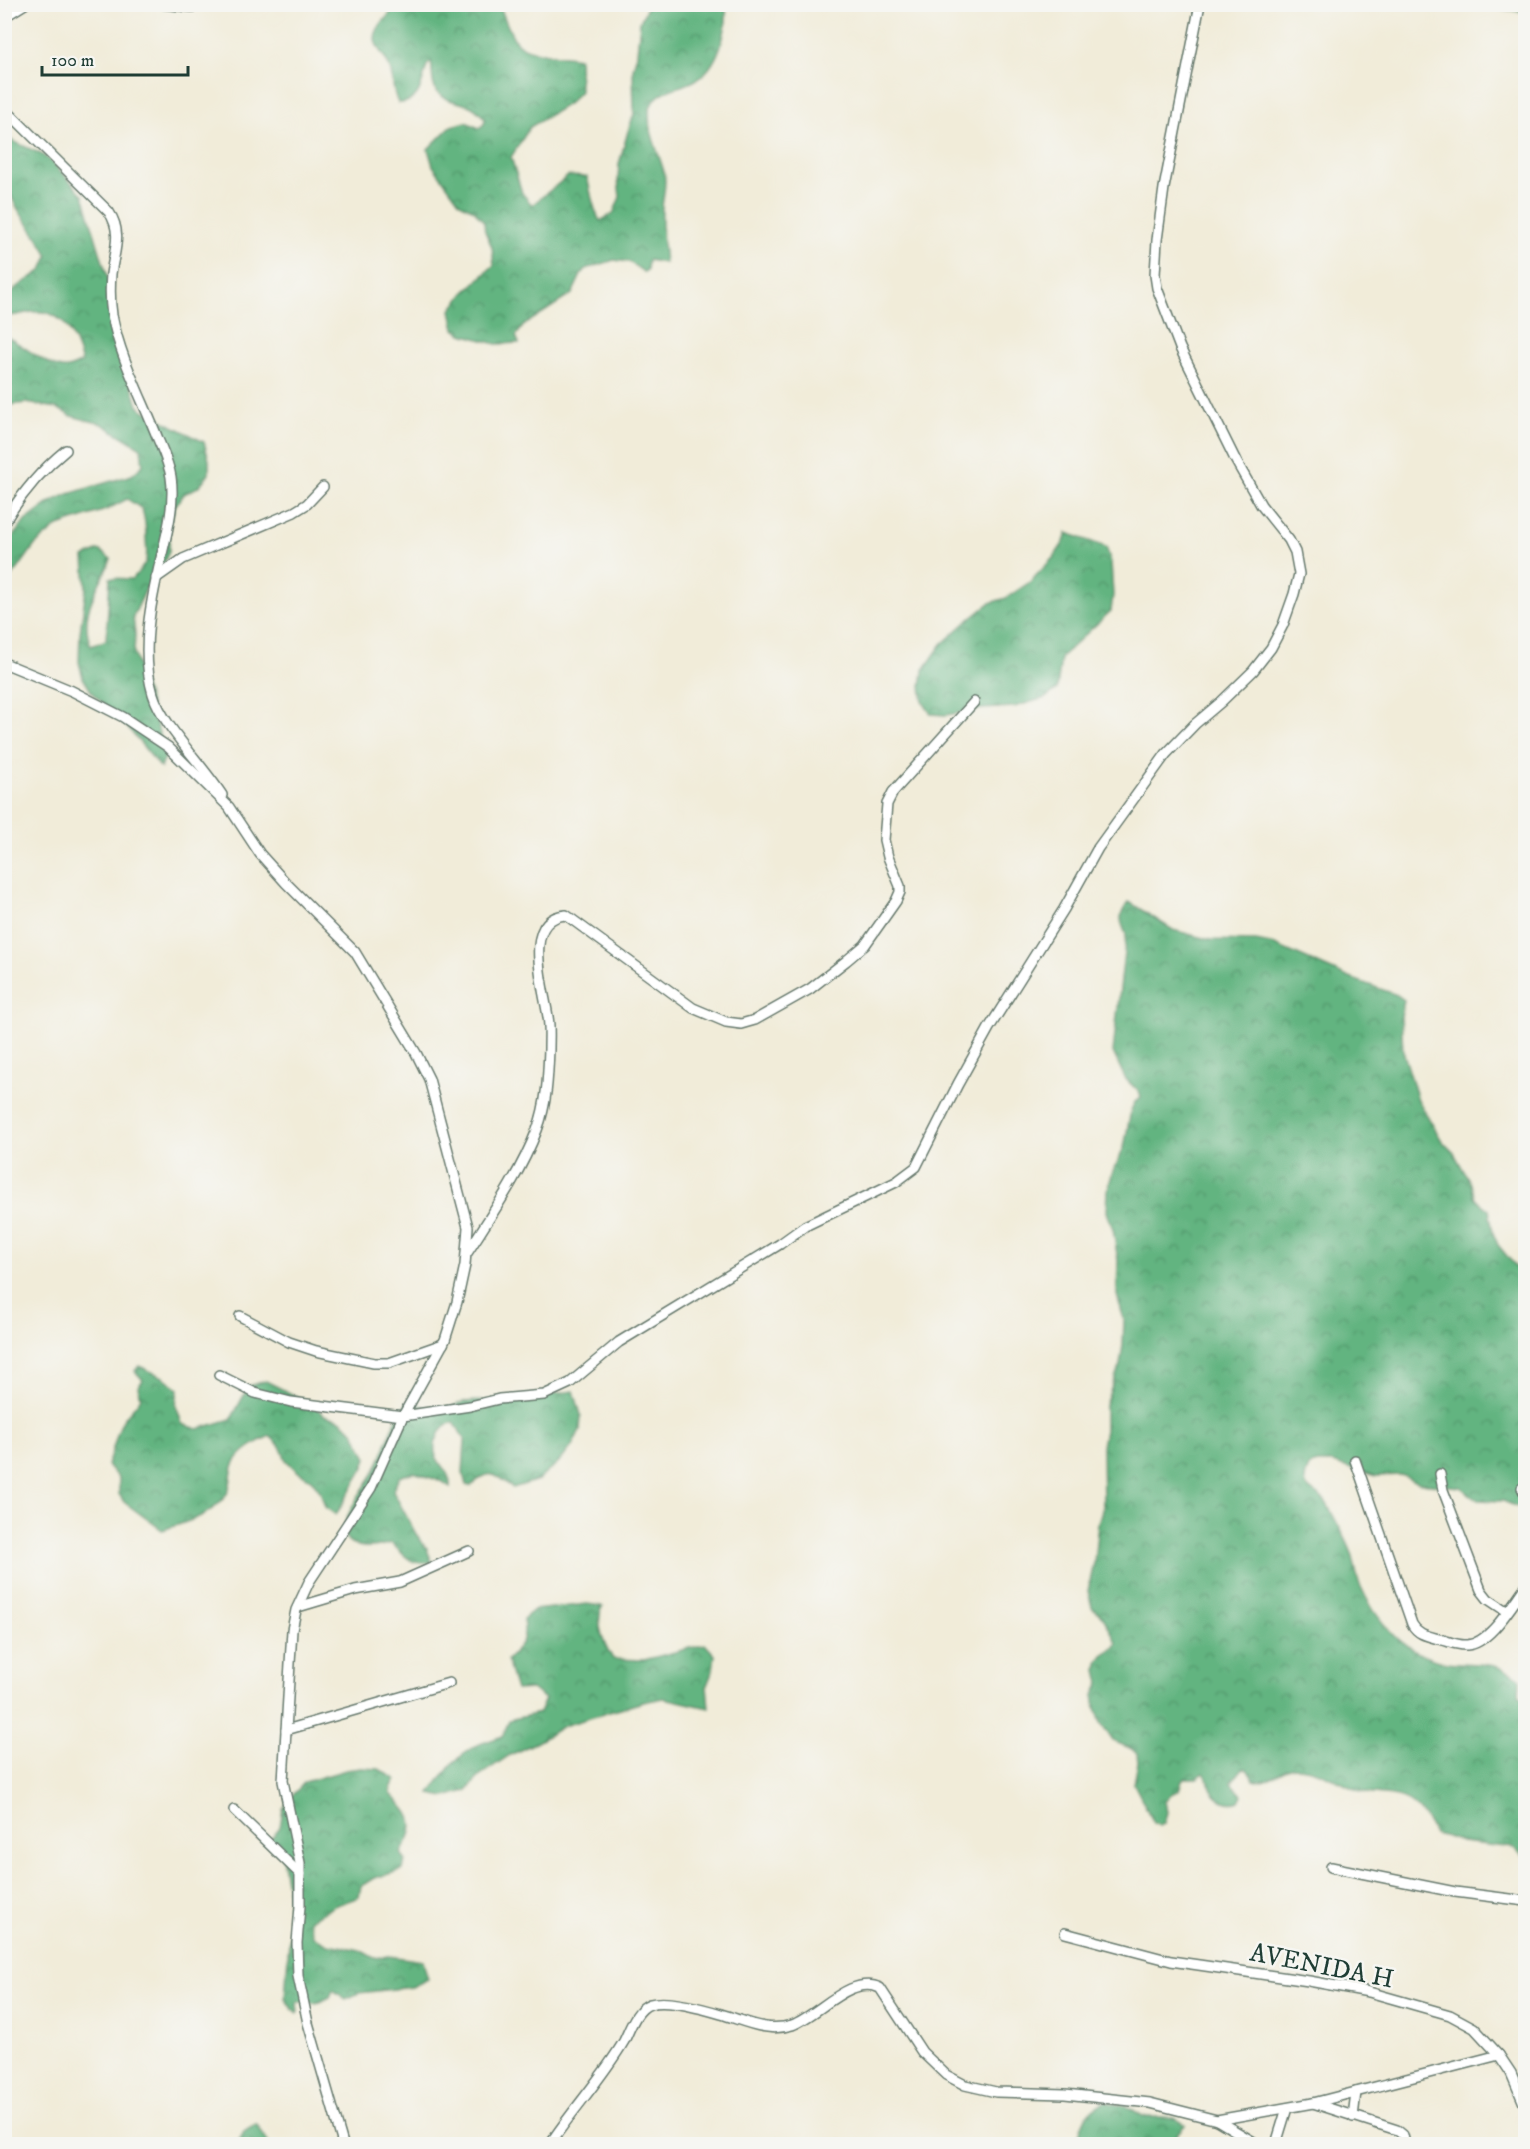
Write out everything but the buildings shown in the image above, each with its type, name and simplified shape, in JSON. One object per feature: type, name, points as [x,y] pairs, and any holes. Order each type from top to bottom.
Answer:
[{"type":"street","points":[[4,17],[25,4]]},
{"type":"street","points":[[162,4],[192,7],[205,4]]},
{"type":"street","points":[[219,1375],[255,1393],[291,1402],[403,1416],[470,1406],[499,1399],[544,1395],[570,1383],[619,1342],[780,1244],[805,1226],[908,1174],[916,1167],[989,1028],[1120,815],[1166,754],[1253,670],[1271,648],[1284,625],[1299,574],[1295,552],[1289,540],[1261,506],[1236,461],[1180,348],[1157,288],[1155,275],[1157,240],[1164,188],[1200,4]]},
{"type":"street","points":[[4,108],[114,220],[117,247],[111,274],[112,313],[118,341],[158,437],[171,478],[171,511],[156,578],[149,627],[147,666],[153,694],[160,712],[212,780],[260,854],[292,890],[355,952],[416,1053],[432,1088],[468,1227],[457,1302],[443,1344],[403,1416],[370,1488],[309,1582],[298,1607],[292,1630],[283,1781],[296,1840],[300,1874],[298,1976],[308,2023],[343,2145]]},
{"type":"street","points":[[4,523],[28,487],[49,464],[66,450]]},
{"type":"street","points":[[156,578],[183,560],[294,512],[323,488]]},
{"type":"street","points":[[4,663],[72,691],[123,717],[168,747],[229,807]]},
{"type":"street","points":[[465,1255],[522,1161],[537,1129],[546,1096],[549,1020],[538,947],[544,925],[552,918],[566,915],[693,1008],[726,1022],[741,1024],[755,1020],[810,989],[865,945],[896,901],[900,885],[888,857],[884,840],[887,804],[894,792],[974,702]]},
{"type":"street","points":[[240,1316],[289,1342],[316,1351],[374,1363],[389,1363],[443,1344]]},
{"type":"street","points":[[1355,1460],[1412,1624],[1417,1631],[1424,1635],[1465,1645],[1471,1644],[1489,1634],[1526,1586]]},
{"type":"street","points":[[1440,1474],[1443,1490],[1481,1590],[1488,1599],[1506,1611]]},
{"type":"street","points":[[298,1607],[355,1590],[400,1582],[469,1551]]},
{"type":"street","points":[[286,1730],[449,1683]]},
{"type":"street","points":[[234,1810],[300,1874]]},
{"type":"street","points":[[1332,1867],[1455,1892],[1526,1901]]},
{"type":"street","name":"AVENIDA H","points":[[1065,1933],[1171,1961],[1369,1992],[1450,2015],[1474,2028],[1499,2055],[1511,2073],[1526,2108]]},
{"type":"street","points":[[550,2145],[622,2044],[644,2007],[667,2002],[718,2013],[769,2029],[792,2024],[852,1988],[864,1984],[880,1988],[922,2052],[946,2075],[965,2085],[996,2091],[1065,2094],[1150,2103],[1217,2120],[1257,2145]]},
{"type":"street","points":[[1217,2120],[1313,2103],[1499,2055]]},
{"type":"street","points":[[1353,2117],[1356,2092]]},
{"type":"street","points":[[1313,2103],[1397,2130],[1403,2135],[1405,2145]]},
{"type":"street","points":[[1276,2145],[1287,2108]]},
{"type":"green space","points":[[500,5],[510,31],[523,48],[579,58],[580,91],[568,104],[530,127],[511,157],[522,193],[532,205],[568,176],[587,177],[593,205],[600,221],[613,214],[620,197],[619,164],[634,114],[633,69],[640,22],[648,5],[726,5],[723,37],[716,58],[710,67],[694,81],[660,95],[651,105],[649,112],[653,138],[665,177],[662,222],[665,263],[648,260],[647,270],[644,272],[629,262],[614,260],[586,269],[572,294],[524,325],[516,336],[519,343],[496,344],[462,334],[455,329],[451,310],[464,293],[494,265],[492,247],[484,222],[474,210],[460,203],[433,166],[428,149],[451,126],[466,122],[479,128],[484,124],[485,119],[472,107],[439,94],[433,84],[431,62],[427,65],[416,96],[411,100],[398,103],[391,72],[375,41],[378,28],[392,10],[399,6]]},
{"type":"green space","points":[[1469,5],[1525,5],[1525,12]]},
{"type":"green space","points":[[8,139],[51,161],[83,195],[111,289],[118,339],[138,406],[204,442],[209,460],[209,474],[198,487],[184,494],[175,506],[170,522],[169,551],[163,565],[146,589],[133,617],[134,653],[166,755],[161,768],[123,722],[93,694],[83,678],[79,662],[86,588],[84,557],[99,550],[111,559],[88,612],[88,634],[91,646],[106,640],[110,578],[132,579],[145,564],[146,526],[142,509],[127,499],[106,510],[58,526],[35,545],[5,583],[5,546],[25,521],[51,502],[68,494],[132,475],[143,465],[141,448],[102,424],[71,416],[57,408],[26,403],[10,405],[5,403],[5,336],[54,366],[68,368],[82,362],[72,335],[66,326],[53,315],[33,312],[5,316],[6,300],[16,288],[42,270],[48,256],[9,192],[5,154]]},
{"type":"green space","points":[[1067,533],[1106,547],[1111,562],[1113,595],[1111,611],[1061,657],[1057,689],[1045,698],[1014,707],[946,715],[931,714],[923,702],[921,686],[923,671],[942,644],[990,603],[1006,598],[1030,582],[1054,557]]},
{"type":"green space","points":[[1129,902],[1173,930],[1211,940],[1256,941],[1275,945],[1350,978],[1397,995],[1404,1000],[1401,1016],[1403,1051],[1418,1100],[1442,1141],[1454,1153],[1471,1184],[1475,1199],[1489,1210],[1493,1233],[1498,1245],[1525,1278],[1525,1510],[1503,1501],[1478,1500],[1460,1487],[1420,1483],[1401,1475],[1376,1476],[1332,1463],[1310,1465],[1305,1479],[1308,1488],[1327,1504],[1348,1544],[1366,1598],[1392,1633],[1414,1651],[1427,1657],[1447,1662],[1499,1667],[1520,1678],[1519,1695],[1526,1700],[1525,1857],[1514,1848],[1461,1842],[1434,1834],[1422,1814],[1407,1801],[1367,1793],[1324,1774],[1297,1767],[1291,1767],[1260,1781],[1254,1780],[1247,1769],[1243,1768],[1231,1783],[1242,1795],[1236,1802],[1224,1801],[1215,1795],[1204,1773],[1197,1778],[1185,1778],[1179,1790],[1165,1801],[1167,1812],[1164,1824],[1159,1826],[1154,1823],[1134,1784],[1137,1754],[1132,1749],[1113,1741],[1101,1723],[1094,1695],[1100,1683],[1098,1663],[1103,1655],[1117,1643],[1103,1617],[1092,1607],[1088,1591],[1094,1563],[1098,1523],[1103,1507],[1102,1446],[1105,1430],[1105,1405],[1120,1365],[1124,1320],[1117,1295],[1118,1261],[1113,1229],[1107,1212],[1108,1190],[1112,1174],[1124,1148],[1131,1110],[1141,1097],[1125,1078],[1113,1052],[1126,934],[1121,917]]},
{"type":"green space","points":[[139,1366],[165,1378],[178,1389],[176,1405],[182,1424],[198,1429],[231,1419],[249,1386],[266,1381],[312,1404],[324,1415],[340,1420],[353,1431],[367,1458],[336,1515],[325,1507],[320,1491],[311,1479],[297,1471],[286,1460],[280,1446],[270,1436],[240,1455],[234,1464],[226,1495],[213,1508],[197,1518],[162,1530],[124,1502],[119,1494],[119,1479],[107,1465],[123,1420],[141,1397],[138,1387],[143,1380],[135,1371]]},
{"type":"green space","points":[[574,1391],[581,1415],[580,1430],[562,1459],[538,1480],[513,1488],[496,1476],[487,1475],[471,1486],[466,1485],[463,1473],[465,1440],[454,1422],[446,1426],[438,1435],[435,1446],[437,1459],[450,1480],[450,1487],[443,1482],[414,1472],[399,1477],[393,1491],[416,1534],[426,1547],[432,1562],[414,1562],[391,1543],[376,1547],[361,1547],[351,1543],[345,1537],[344,1528],[347,1517],[377,1467],[400,1413],[412,1397],[417,1404],[425,1407],[451,1407],[463,1402],[514,1399]]},
{"type":"green space","points":[[587,1604],[603,1606],[600,1613],[600,1626],[613,1659],[644,1660],[705,1644],[715,1655],[713,1670],[707,1685],[709,1708],[664,1698],[563,1726],[510,1755],[482,1774],[466,1791],[445,1797],[430,1794],[449,1769],[466,1752],[479,1744],[503,1736],[509,1720],[539,1713],[545,1699],[532,1689],[516,1690],[507,1660],[524,1637],[523,1619],[534,1610]]},
{"type":"green space","points":[[361,1768],[379,1769],[396,1779],[391,1788],[391,1794],[409,1815],[412,1827],[401,1853],[405,1860],[403,1870],[374,1878],[361,1886],[359,1897],[334,1906],[309,1920],[313,1936],[328,1944],[360,1950],[374,1958],[389,1956],[423,1961],[428,1979],[412,1987],[359,1993],[346,1999],[333,1990],[330,1997],[318,2002],[311,2004],[299,2001],[297,2003],[298,2013],[292,2009],[285,1998],[290,1927],[282,1856],[269,1841],[280,1827],[283,1809],[305,1782]]},
{"type":"green space","points":[[1106,2101],[1130,2108],[1145,2117],[1177,2119],[1185,2125],[1176,2135],[1176,2144],[1077,2144],[1088,2113]]},
{"type":"green space","points":[[256,2124],[269,2144],[237,2144],[244,2132]]}]
